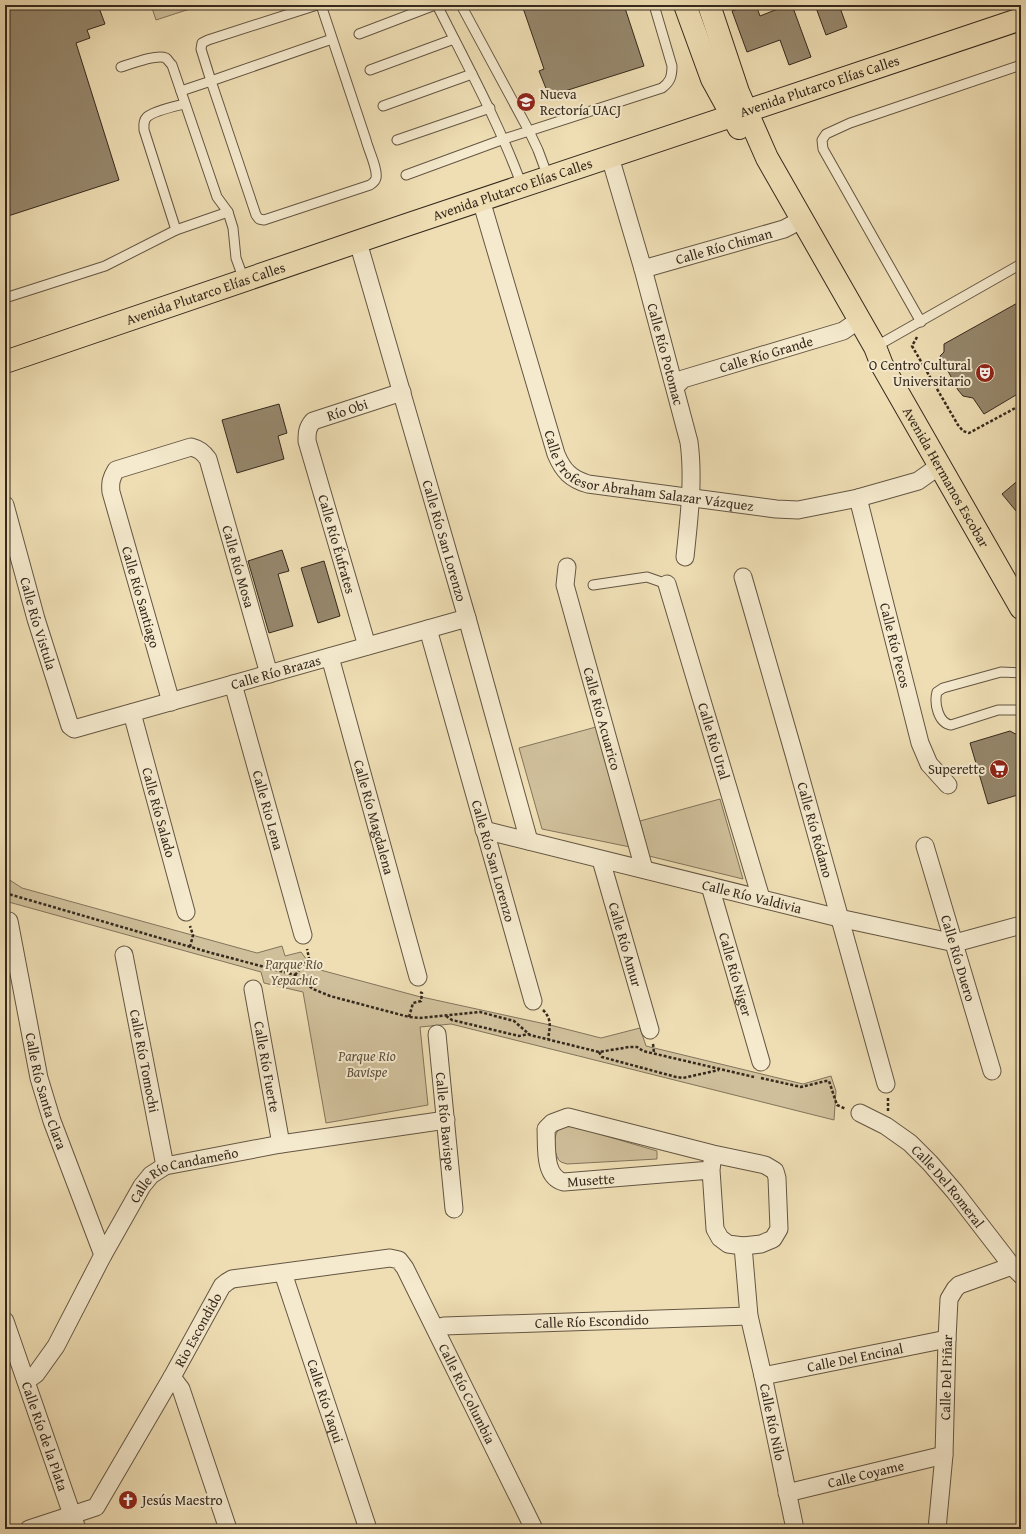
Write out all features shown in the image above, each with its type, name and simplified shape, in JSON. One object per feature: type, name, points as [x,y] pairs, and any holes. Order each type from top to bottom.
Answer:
[{"type":"main road","name":"Avenida Hermanos Escobar","points":[[685,5],[707,69],[717,90],[738,113]]},
{"type":"main road","name":"Avenida Hermanos Escobar","points":[[709,5],[738,92],[738,113],[744,136],[767,158],[875,348],[882,365],[939,466],[1021,608]]},
{"type":"main road","name":"Avenida Plutarco Elías Calles","points":[[5,362],[548,177],[1021,19]]},
{"type":"street","name":"Calle Río Potomac","points":[[610,157],[689,442],[691,454],[690,497],[685,557]]},
{"type":"street","name":"Calle Profesor Abraham Salazar Vázquez","points":[[481,200],[560,465],[567,474],[577,480],[588,484],[776,509],[798,510],[858,498],[918,481],[939,466]]},
{"type":"street","name":"Calle Río Chiman","points":[[642,269],[784,229],[803,220]]},
{"type":"street","name":"Calle Río San Lorenzo","points":[[358,242],[468,618],[529,841]]},
{"type":"street","name":"Calle Río Grande","points":[[674,387],[683,378],[843,330],[859,320]]},
{"type":"street","name":"Río Obi","points":[[307,441],[306,432],[313,421],[402,392]]},
{"type":"street","name":"Calle Río Éufrates","points":[[307,441],[367,646]]},
{"type":"street","name":"Calle Río Mosa","points":[[111,492],[110,483],[116,470],[190,447],[198,449],[204,453],[208,459],[269,674]]},
{"type":"street","name":"Calle Río Santiago","points":[[111,492],[171,702]]},
{"type":"street","name":"Calle Río Pecos","points":[[858,498],[920,743],[929,764],[948,786]]},
{"type":"street","name":"Calle Río Vistula","points":[[5,505],[36,619],[70,726],[74,729],[84,726]]},
{"type":"street","name":"Calle Río Acuarico","points":[[567,567],[565,585],[644,869]]},
{"type":"street","name":"Calle Río Ródano","points":[[743,577],[886,1084]]},
{"type":"street","name":"Calle Río Ural","points":[[667,584],[761,898]]},
{"type":"street","name":"Calle Río Brazas","points":[[84,726],[468,618]]},
{"type":"street","name":"Calle Río San Lorenzo","points":[[428,629],[533,1001]]},
{"type":"street","name":"Calle Río Magdalena","points":[[330,657],[418,977]]},
{"type":"street","name":"Calle Rio Lena","points":[[233,684],[303,936]]},
{"type":"street","name":"Calle Río Salado","points":[[132,713],[186,912]]},
{"type":"street","name":"Calle Río Valdivia","points":[[484,830],[839,918],[955,943],[1021,925]]},
{"type":"street","name":"Calle Río Duero","points":[[925,846],[992,1071]]},
{"type":"street","name":"Calle Río Amur","points":[[601,860],[650,1030]]},
{"type":"street","name":"Calle Río Niger","points":[[710,886],[761,1062]]},
{"type":"street","name":"Calle Río Santa Clara","points":[[9,920],[39,1078],[52,1121],[102,1255]]},
{"type":"street","name":"Calle Río Tomochi","points":[[124,955],[165,1166]]},
{"type":"street","name":"Calle Río Fuerte","points":[[253,989],[281,1144]]},
{"type":"street","name":"Calle Río Bavispe","points":[[436,1034],[454,1210]]},
{"type":"street","name":"Calle Del Romeral","points":[[860,1113],[886,1126],[910,1143],[930,1163],[955,1192],[1016,1270]]},
{"type":"street","name":"Musette","points":[[712,1162],[568,1117],[552,1123],[546,1129],[548,1165],[555,1179],[564,1182],[712,1162],[765,1165],[775,1171],[777,1178],[779,1229],[773,1239],[761,1244],[743,1246],[728,1244],[720,1238],[715,1229],[712,1162]]},
{"type":"street","name":"Calle Río Candameño","points":[[26,1380],[36,1374],[56,1346],[102,1255],[142,1186],[151,1175],[165,1166],[281,1144],[446,1120]]},
{"type":"street","points":[[743,1246],[749,1316]]},
{"type":"street","name":"Rio Escondido","points":[[29,1529],[74,1522],[96,1507],[172,1377],[222,1286],[227,1282],[232,1279],[390,1258],[398,1260]]},
{"type":"street","name":"Calle Río Columbia","points":[[398,1260],[405,1268],[534,1529]]},
{"type":"street","name":"Calle Del Piñar","points":[[937,1529],[944,1455],[949,1299],[954,1289],[960,1286],[1016,1270]]},
{"type":"street","name":"Calle Río Yaqui","points":[[283,1273],[368,1529]]},
{"type":"street","name":"Calle Río Escondido","points":[[435,1328],[444,1326],[749,1316]]},
{"type":"street","name":"Calle Río Nilo","points":[[749,1316],[795,1529]]},
{"type":"street","name":"Calle Río de la Plata","points":[[5,1321],[74,1522]]},
{"type":"street","name":"Calle Del Encinal","points":[[763,1376],[947,1339]]},
{"type":"street","points":[[172,1377],[182,1389],[228,1529]]},
{"type":"street","name":"Calle Coyame","points":[[787,1492],[944,1455]]},
{"type":"lane","points":[[317,5],[202,43],[201,49],[211,81],[256,216],[259,219],[264,220],[370,185],[376,178],[376,171],[321,5]]},
{"type":"lane","points":[[359,34],[436,5],[490,108],[522,186]]},
{"type":"lane","points":[[461,5],[529,131],[548,177]]},
{"type":"lane","points":[[406,175],[504,139],[662,88],[669,83],[672,76],[672,66],[654,5]]},
{"type":"lane","points":[[181,91],[332,39]]},
{"type":"lane","points":[[370,70],[454,39]]},
{"type":"lane","points":[[121,66],[161,57],[167,59],[172,65],[184,104],[217,197],[228,212],[233,228],[236,258],[244,280]]},
{"type":"lane","points":[[921,322],[823,148],[822,140],[826,134],[850,123],[1021,65]]},
{"type":"lane","points":[[383,106],[472,74]]},
{"type":"lane","points":[[176,230],[144,130],[144,123],[150,114],[184,104]]},
{"type":"lane","points":[[397,140],[490,108]]},
{"type":"lane","points":[[5,298],[105,266],[176,230],[228,212]]},
{"type":"lane","points":[[875,348],[1021,264]]},
{"type":"lane","points":[[593,585],[647,578],[667,584]]},
{"type":"lane","points":[[1021,674],[1002,672],[942,688],[937,692],[935,700],[941,720],[945,725],[951,726],[998,710],[1021,710]]},
{"type":"path","points":[[912,346],[958,425],[963,431],[969,433],[1021,404]]},
{"type":"path","points":[[5,893],[190,947],[295,975],[313,989],[330,996],[409,1017],[419,1018],[480,1012],[514,1020],[529,1034]]},
{"type":"path","points":[[186,912],[193,935],[190,947]]},
{"type":"path","points":[[295,975],[310,958],[303,936]]},
{"type":"path","points":[[409,1017],[413,1003],[421,1001],[422,993],[417,991],[418,977]]},
{"type":"path","points":[[533,1001],[548,1015],[550,1025],[548,1039]]},
{"type":"path","points":[[446,1016],[452,1020],[519,1036],[529,1034],[599,1052],[629,1047],[637,1048],[654,1054],[801,1087],[826,1080],[829,1081],[837,1105],[860,1113]]},
{"type":"path","points":[[599,1052],[602,1057],[683,1078],[713,1072],[720,1069]]},
{"type":"path","points":[[886,1084],[889,1105],[886,1126]]},
{"type":"green space","points":[[151,5],[202,5],[156,20]]},
{"type":"green space","points":[[596,727],[630,847],[542,829],[519,748]]},
{"type":"green space","points":[[720,799],[743,879],[649,856],[640,821]]},
{"type":"green space","name":"Parque Rio Yepachic","points":[[5,877],[22,888],[257,953],[282,946],[285,956],[301,952],[313,968],[417,996],[550,1025],[601,1038],[640,1028],[646,1046],[803,1084],[831,1076],[836,1091],[834,1120],[451,1024],[420,1027],[428,1105],[326,1123],[303,992],[264,983],[261,972],[5,901]]},
{"type":"green space","points":[[564,1126],[572,1126],[657,1151],[657,1159],[567,1164],[559,1160],[555,1143],[557,1132]]},
{"type":"building","points":[[5,5],[98,5],[105,24],[87,30],[90,38],[76,43],[119,180],[5,217]]},
{"type":"building","name":"Nueva Rectoría UACJ","points":[[522,5],[624,5],[644,66],[549,96],[539,71],[544,69]]},
{"type":"building","points":[[748,5],[756,5],[760,16],[788,5],[792,5],[811,57],[789,65],[780,40],[747,52],[732,11]]},
{"type":"building","points":[[815,5],[839,5],[847,27],[826,35]]},
{"type":"building","name":"O Centro Cultural Universitario","points":[[1021,301],[1021,392],[984,414],[973,398],[963,396],[958,390],[940,356],[944,352],[944,344]]},
{"type":"building","points":[[279,404],[287,433],[278,436],[284,459],[237,473],[222,420]]},
{"type":"building","points":[[1021,478],[1021,517],[1002,494]]},
{"type":"building","points":[[282,550],[289,571],[278,574],[293,626],[269,633],[248,561]]},
{"type":"building","points":[[324,561],[340,616],[318,623],[301,568]]},
{"type":"building","name":"Superette","points":[[1010,731],[1021,737],[1021,794],[988,804],[970,743]]},
{"type":"place","name":"Nueva Rectoría UACJ","points":[[526,102]]},
{"type":"place","name":"O Centro Cultural Universitario","points":[[985,373]]},
{"type":"place","name":"Superette","points":[[999,769]]},
{"type":"place","name":"Jesús Maestro","points":[[128,1500]]},
{"type":"park label","name":"Parque Rio Bavispe","points":[[367,1064]]}]
